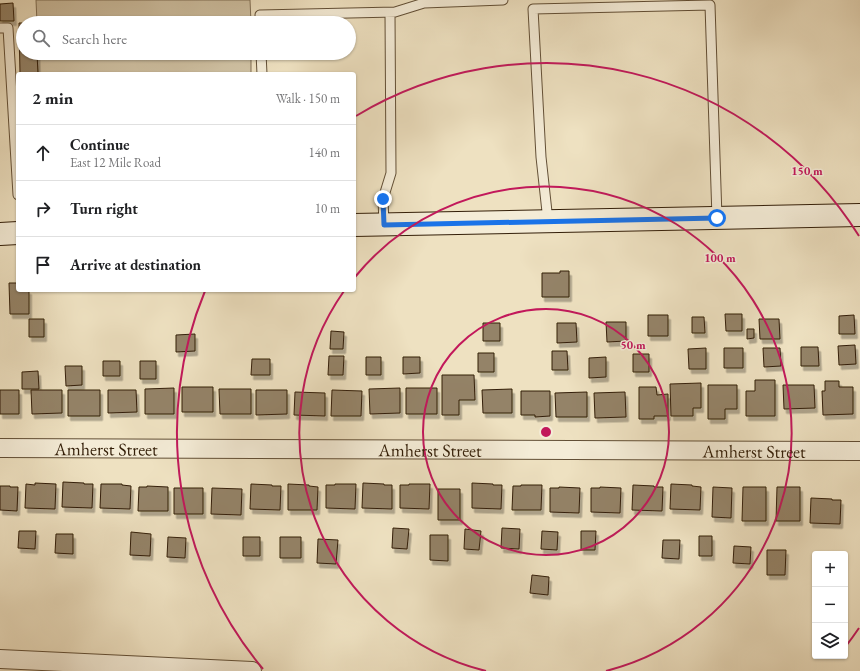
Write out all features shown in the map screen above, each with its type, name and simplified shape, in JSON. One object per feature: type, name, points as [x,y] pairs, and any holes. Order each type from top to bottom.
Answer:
[{"type":"main road","points":[[356,226],[860,215]]},
{"type":"main road","points":[[0,234],[16,233]]},
{"type":"street","name":"Amherst Street","points":[[0,448],[860,451]]},
{"type":"street","points":[[0,659],[252,671]]},
{"type":"lane","points":[[260,16],[390,13],[424,3],[503,0]]},
{"type":"lane","points":[[548,221],[541,157],[533,9],[710,5],[717,218]]},
{"type":"lane","points":[[384,225],[383,199],[391,173],[390,13]]},
{"type":"lane","points":[[0,28],[8,28],[16,162]]},
{"type":"lane","points":[[261,60],[262,72]]},
{"type":"shaded area","points":[[36,0],[250,0],[251,16],[37,16]]},
{"type":"shaded area","points":[[37,60],[251,60],[251,72],[38,72]]},
{"type":"building","points":[[13,3],[14,21],[0,21],[0,4]]},
{"type":"building","points":[[20,60],[37,60],[38,72],[20,72]]},
{"type":"building","points":[[560,271],[569,271],[569,297],[542,297],[542,273],[560,273]]},
{"type":"building","points":[[9,283],[16,283],[16,292],[29,292],[29,314],[10,314]]},
{"type":"building","points":[[725,314],[742,314],[742,331],[726,331]]},
{"type":"building","points":[[648,315],[668,315],[668,336],[648,336]]},
{"type":"building","points":[[854,315],[855,334],[839,334],[839,316]]},
{"type":"building","points":[[692,317],[704,317],[705,333],[692,333]]},
{"type":"building","points":[[29,319],[44,319],[44,337],[29,337]]},
{"type":"building","points":[[759,319],[779,319],[780,339],[760,339]]},
{"type":"building","points":[[606,322],[626,322],[626,341],[607,342]]},
{"type":"building","points":[[483,323],[500,323],[500,341],[483,341]]},
{"type":"building","points":[[557,323],[576,323],[577,342],[557,343]]},
{"type":"building","points":[[747,329],[754,329],[754,338],[747,339]]},
{"type":"building","points":[[331,331],[344,332],[343,349],[330,349]]},
{"type":"building","points":[[195,334],[195,351],[176,352],[176,335]]},
{"type":"building","points":[[855,345],[856,364],[839,365],[838,346]]},
{"type":"building","points":[[801,347],[818,347],[819,366],[801,366]]},
{"type":"building","points":[[706,348],[706,369],[689,369],[688,349]]},
{"type":"building","points":[[724,348],[743,348],[743,368],[724,368]]},
{"type":"building","points":[[763,348],[780,348],[781,366],[764,367]]},
{"type":"building","points":[[552,351],[567,351],[568,370],[552,370]]},
{"type":"building","points":[[478,353],[494,353],[494,372],[478,372]]},
{"type":"building","points":[[633,354],[649,354],[649,372],[633,372]]},
{"type":"building","points":[[329,356],[344,356],[343,375],[328,375]]},
{"type":"building","points":[[366,357],[381,357],[381,375],[366,375]]},
{"type":"building","points":[[403,357],[420,357],[420,373],[403,374]]},
{"type":"building","points":[[606,357],[606,377],[589,378],[589,358]]},
{"type":"building","points":[[252,359],[270,359],[270,375],[251,375]]},
{"type":"building","points":[[103,361],[120,361],[120,376],[103,376]]},
{"type":"building","points":[[140,361],[156,361],[156,379],[140,379]]},
{"type":"building","points":[[65,366],[82,366],[82,385],[66,386]]},
{"type":"building","points":[[38,371],[39,389],[22,389],[22,372]]},
{"type":"building","points":[[442,375],[474,375],[475,400],[459,400],[459,415],[442,415]]},
{"type":"building","points":[[755,380],[775,380],[775,416],[746,416],[746,391],[755,391]]},
{"type":"building","points":[[825,381],[839,381],[839,387],[853,387],[853,414],[823,415],[822,391],[825,391]]},
{"type":"building","points":[[701,383],[701,408],[693,408],[693,416],[671,416],[670,384]]},
{"type":"building","points":[[708,385],[737,385],[737,409],[725,409],[725,419],[708,419]]},
{"type":"building","points":[[783,385],[814,385],[815,408],[784,409]]},
{"type":"building","points":[[182,387],[213,387],[213,412],[182,412]]},
{"type":"building","points":[[639,387],[656,387],[657,395],[668,394],[668,416],[654,416],[654,419],[639,419]]},
{"type":"building","points":[[174,388],[174,414],[145,414],[145,389]]},
{"type":"building","points":[[400,388],[400,413],[370,414],[369,389]]},
{"type":"building","points":[[406,388],[437,388],[437,414],[406,414]]},
{"type":"building","points":[[219,389],[251,389],[251,414],[220,414]]},
{"type":"building","points":[[512,389],[512,413],[483,413],[482,390]]},
{"type":"building","points":[[0,390],[19,390],[19,414],[0,414]]},
{"type":"building","points":[[31,390],[62,390],[62,413],[32,414]]},
{"type":"building","points":[[68,390],[100,390],[100,416],[68,416]]},
{"type":"building","points":[[108,390],[136,390],[137,412],[108,413]]},
{"type":"building","points":[[256,390],[287,390],[287,414],[256,415]]},
{"type":"building","points":[[332,390],[362,391],[361,416],[331,416]]},
{"type":"building","points":[[521,391],[550,391],[550,416],[535,417],[535,415],[521,415]]},
{"type":"building","points":[[295,392],[325,393],[325,416],[294,415]]},
{"type":"building","points":[[587,392],[587,417],[556,417],[555,393]]},
{"type":"building","points":[[625,392],[626,417],[595,418],[594,393]]},
{"type":"building","points":[[63,482],[93,484],[92,508],[62,507]]},
{"type":"building","points":[[35,483],[56,484],[55,509],[25,508],[26,484],[35,485]]},
{"type":"building","points":[[363,483],[392,485],[392,509],[362,508]]},
{"type":"building","points":[[472,483],[502,485],[501,509],[472,508]]},
{"type":"building","points":[[101,484],[122,484],[131,486],[130,509],[100,508]]},
{"type":"building","points":[[251,484],[281,486],[280,510],[250,509]]},
{"type":"building","points":[[288,484],[318,487],[317,510],[288,510]]},
{"type":"building","points":[[356,484],[355,509],[326,508],[326,485]]},
{"type":"building","points":[[430,484],[429,509],[400,508],[400,485]]},
{"type":"building","points":[[671,484],[701,487],[700,510],[670,509]]},
{"type":"building","points":[[542,485],[541,510],[512,510],[513,486]]},
{"type":"building","points":[[633,485],[663,487],[662,511],[632,510]]},
{"type":"building","points":[[0,486],[18,487],[17,511],[0,510]]},
{"type":"building","points":[[139,487],[168,487],[168,511],[138,511]]},
{"type":"building","points":[[713,487],[732,488],[731,518],[712,517]]},
{"type":"building","points":[[743,487],[766,487],[766,521],[742,521]]},
{"type":"building","points":[[777,487],[800,487],[800,521],[776,521]]},
{"type":"building","points":[[174,488],[203,488],[203,514],[174,514]]},
{"type":"building","points":[[212,488],[242,489],[241,515],[211,514]]},
{"type":"building","points":[[550,488],[580,488],[579,513],[550,512]]},
{"type":"building","points":[[591,488],[621,488],[620,513],[591,512]]},
{"type":"building","points":[[438,489],[460,489],[460,520],[438,520]]},
{"type":"building","points":[[811,498],[841,500],[840,524],[810,523]]},
{"type":"building","points":[[393,528],[409,529],[407,549],[392,548]]},
{"type":"building","points":[[502,528],[520,529],[519,549],[501,548]]},
{"type":"building","points":[[465,529],[481,531],[479,550],[464,549]]},
{"type":"building","points":[[19,531],[36,531],[35,549],[18,548]]},
{"type":"building","points":[[542,531],[558,532],[557,550],[541,549]]},
{"type":"building","points":[[581,531],[596,531],[595,550],[581,550]]},
{"type":"building","points":[[131,532],[151,534],[150,556],[130,555]]},
{"type":"building","points":[[56,534],[73,534],[73,554],[55,553]]},
{"type":"building","points":[[430,535],[448,535],[448,561],[430,560]]},
{"type":"building","points":[[699,536],[712,536],[712,556],[699,556]]},
{"type":"building","points":[[168,537],[186,538],[185,558],[167,557]]},
{"type":"building","points":[[243,537],[260,537],[260,556],[243,556]]},
{"type":"building","points":[[280,537],[301,537],[301,558],[280,558]]},
{"type":"building","points":[[318,539],[338,540],[336,564],[317,563]]},
{"type":"building","points":[[663,540],[680,540],[679,559],[662,558]]},
{"type":"building","points":[[734,546],[751,547],[750,564],[733,563]]},
{"type":"building","points":[[767,550],[786,550],[785,575],[767,575]]},
{"type":"building","points":[[532,575],[549,577],[548,595],[530,593]]},
{"type":"route","points":[[383,199],[384,225],[717,218]]}]
